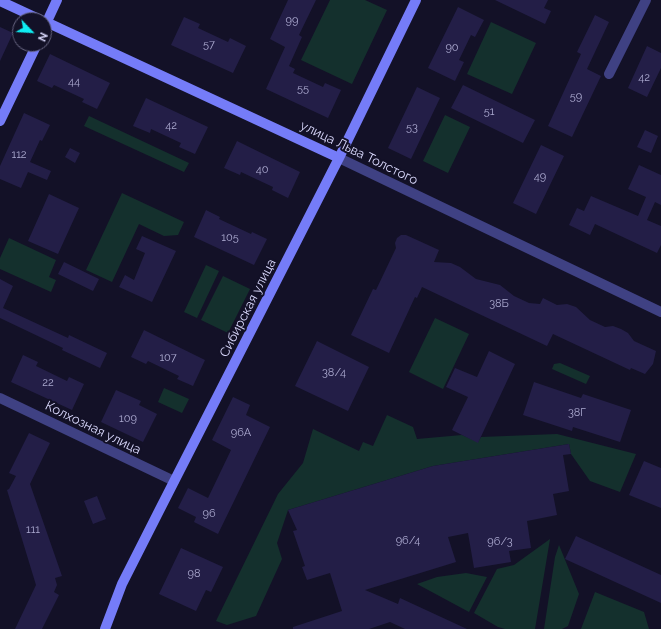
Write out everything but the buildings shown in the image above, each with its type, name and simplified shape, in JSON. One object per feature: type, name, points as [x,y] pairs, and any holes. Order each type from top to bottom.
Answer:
[{"type":"main road","points":[[50,12],[57,0]]},
{"type":"main road","name":"Сибирская улица","points":[[105,629],[122,584],[339,158],[416,0]]},
{"type":"main road","name":"улица Льва Толстого","points":[[0,2],[21,12]]},
{"type":"main road","name":"улица Льва Толстого","points":[[52,27],[339,158]]},
{"type":"main road","points":[[0,121],[33,52]]},
{"type":"street","points":[[609,74],[646,0]]},
{"type":"street","name":"улица Льва Толстого","points":[[339,158],[661,312]]},
{"type":"street","name":"Колхозная улица","points":[[0,398],[174,481]]},
{"type":"green space","points":[[330,0],[365,0],[387,10],[352,84],[301,60]]},
{"type":"green space","points":[[491,22],[536,43],[512,94],[467,74]]},
{"type":"green space","points":[[445,115],[470,127],[448,173],[423,161]]},
{"type":"green space","points":[[89,116],[189,163],[184,172],[84,126]]},
{"type":"green space","points":[[122,193],[184,222],[178,235],[164,236],[139,224],[112,282],[86,270]]},
{"type":"green space","points":[[9,238],[56,260],[49,277],[56,280],[51,292],[0,269],[0,258]]},
{"type":"green space","points":[[206,265],[219,271],[197,318],[184,312]]},
{"type":"green space","points":[[223,276],[250,289],[228,333],[201,320]]},
{"type":"green space","points":[[435,318],[469,334],[443,389],[409,372]]},
{"type":"green space","points":[[560,363],[590,376],[586,384],[552,369],[554,364]]},
{"type":"green space","points":[[164,388],[189,399],[182,413],[158,402]]},
{"type":"green space","points":[[387,415],[413,427],[417,439],[462,435],[478,442],[481,437],[557,434],[636,454],[620,492],[590,481],[571,454],[569,444],[433,466],[288,510],[277,543],[282,559],[256,616],[227,625],[216,621],[278,494],[303,463],[313,429],[359,451],[363,442],[373,446]]},
{"type":"green space","points":[[550,539],[535,629],[505,629],[498,627],[474,613],[497,569],[514,565]]},
{"type":"green space","points":[[559,545],[579,594],[568,626],[562,629],[544,629],[555,557]]},
{"type":"green space","points":[[466,573],[487,577],[469,612],[417,584],[437,577]]},
{"type":"green space","points":[[595,592],[644,612],[649,629],[581,629]]}]
